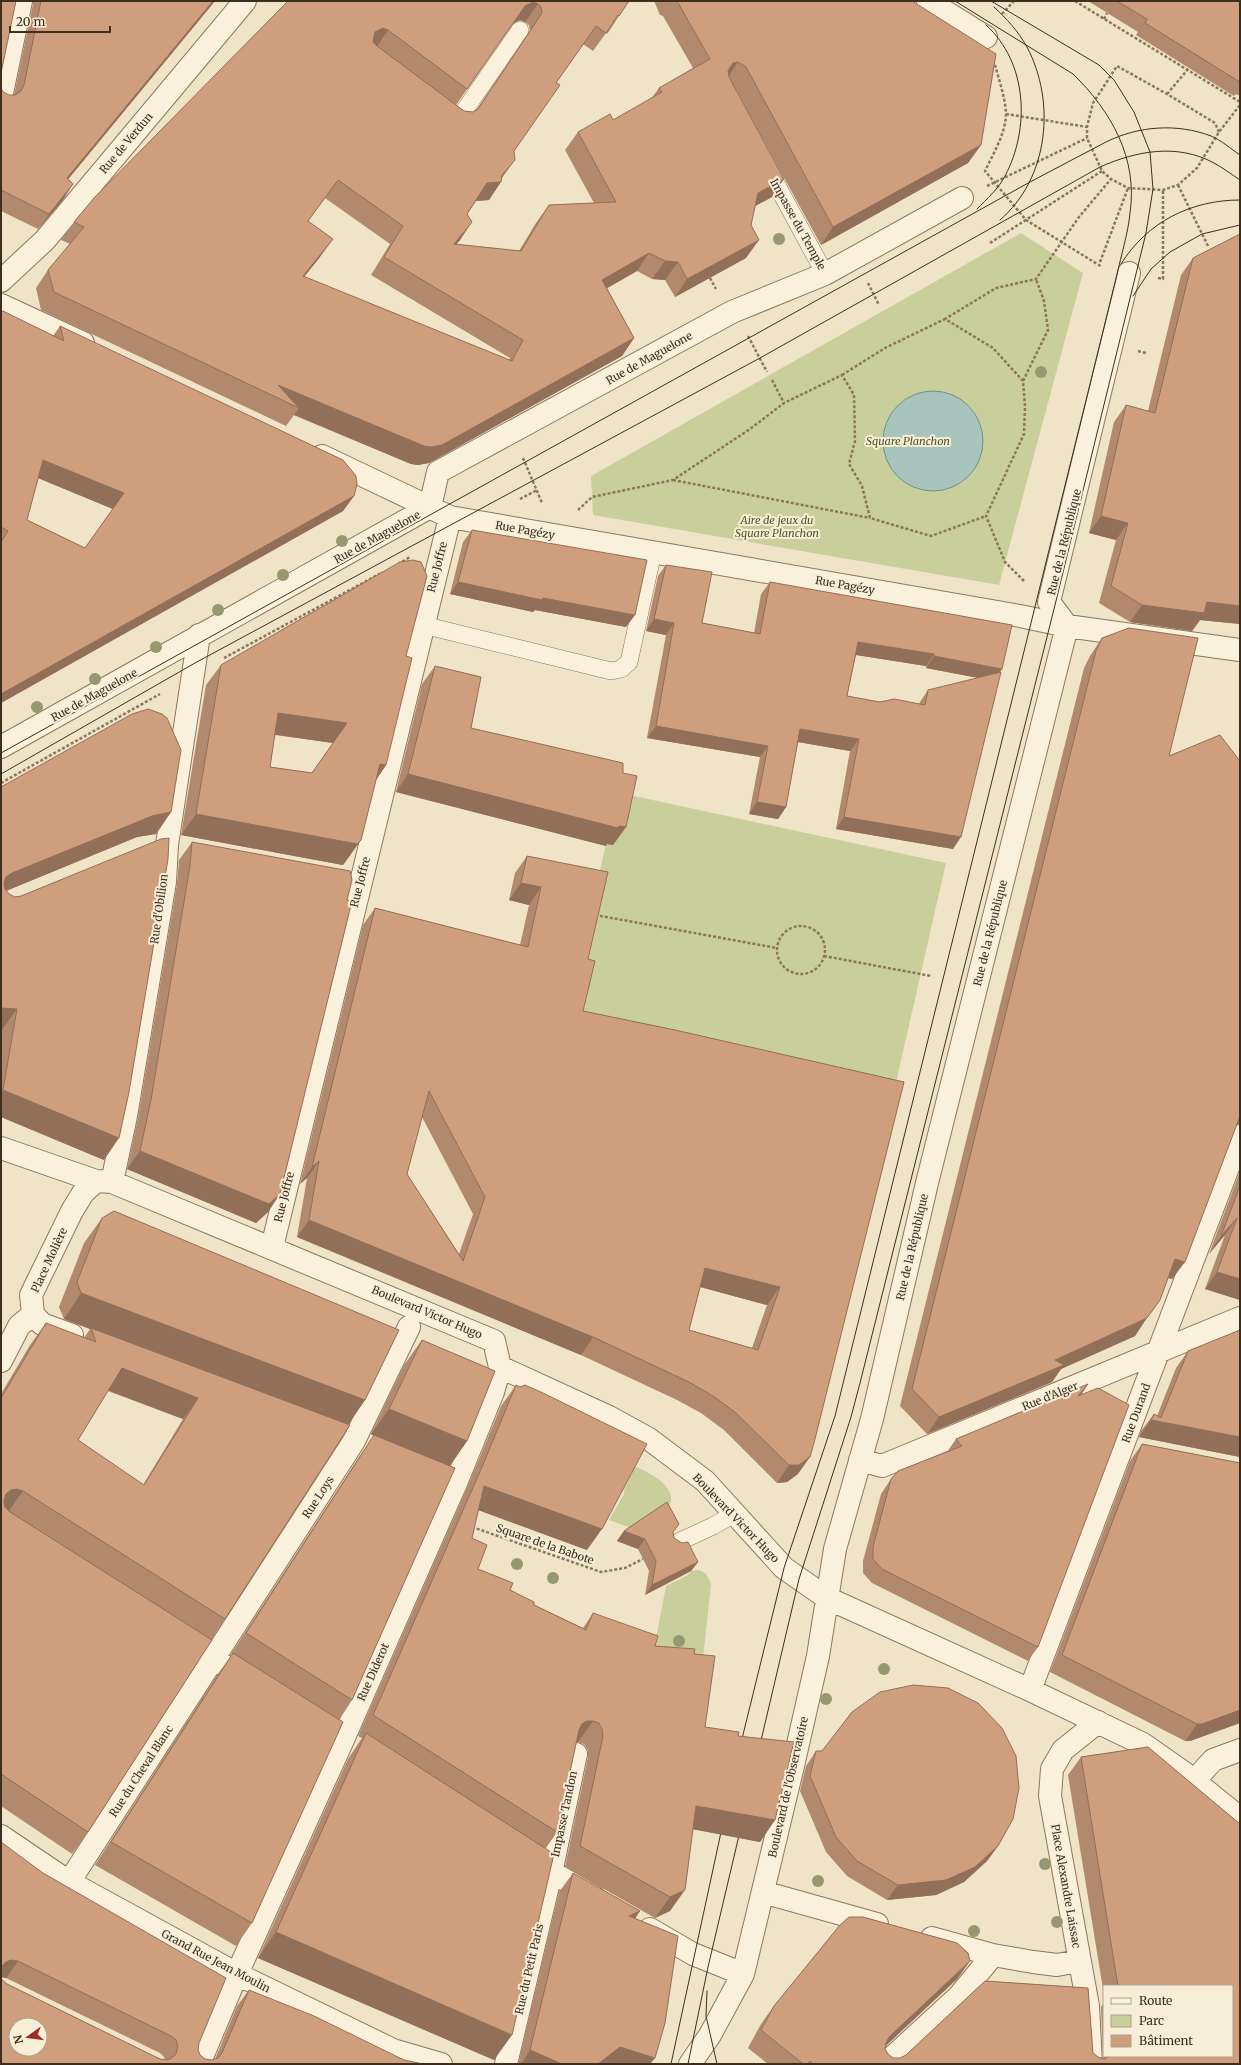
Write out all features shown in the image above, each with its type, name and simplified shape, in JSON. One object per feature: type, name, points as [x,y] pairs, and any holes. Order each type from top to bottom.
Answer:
[{"type":"street","points":[[1,98],[21,1]]},
{"type":"street","name":"Rue de Verdun","points":[[1,281],[45,240],[245,1]]},
{"type":"street","points":[[928,1],[986,37]]},
{"type":"street","name":"Rue de Maguelone","points":[[1,747],[430,507],[438,472],[732,312],[825,274],[962,198]]},
{"type":"street","name":"Rue de la République","points":[[827,1598],[835,1550],[860,1460],[1067,626],[1049,602],[1129,273]]},
{"type":"street","points":[[1,305],[101,352]]},
{"type":"street","name":"Rue Pagézy","points":[[302,446],[450,517],[1020,616],[1067,626],[1240,650]]},
{"type":"street","name":"Rue Joffre","points":[[272,1247],[353,880],[423,626],[450,517]]},
{"type":"street","name":"Rue d'Obilion","points":[[104,1181],[126,1116],[164,882],[157,846],[199,636]]},
{"type":"street","points":[[157,846],[190,849]]},
{"type":"street","name":"Rue Durand","points":[[1030,1690],[1132,1449],[1159,1352],[1240,1136]]},
{"type":"street","name":"Boulevard Victor Hugo","points":[[1,1148],[104,1181],[272,1247],[494,1340],[500,1367],[609,1418],[649,1439],[705,1481],[784,1568],[827,1598]]},
{"type":"street","name":"Place Molière","points":[[33,1314],[32,1295],[72,1211],[83,1193],[104,1181]]},
{"type":"street","points":[[1,1361],[19,1326],[33,1314],[42,1324],[94,1343]]},
{"type":"street","name":"Rue d'Alger","points":[[860,1460],[882,1466],[1240,1318]]},
{"type":"street","name":"Rue Loys","points":[[214,1659],[354,1441],[409,1327]]},
{"type":"street","name":"Rue Diderot","points":[[199,2064],[237,1974],[342,1742],[456,1483],[493,1392],[500,1367]]},
{"type":"street","points":[[332,1433],[376,1450]]},
{"type":"street","points":[[434,1474],[456,1483]]},
{"type":"street","points":[[827,1598],[1030,1690],[1143,1744],[1194,1781],[1240,1818]]},
{"type":"street","name":"Boulevard de l'Observatoire","points":[[690,2064],[710,2035],[742,1974],[763,1892],[818,1656],[827,1598]]},
{"type":"street","points":[[161,1625],[265,1692]]},
{"type":"street","name":"Rue du Cheval Blanc","points":[[69,1882],[214,1659]]},
{"type":"street","name":"Place Alexandre Laissac","points":[[916,1934],[993,1955],[1057,1965],[1079,1961],[1050,1796],[1052,1769],[1063,1750],[1098,1722]]},
{"type":"street","points":[[323,1729],[362,1754]]},
{"type":"street","points":[[1194,1781],[1213,1760],[1240,1750]]},
{"type":"street","name":"Impasse Tandon","points":[[551,1873],[576,1754]]},
{"type":"street","name":"Grand Rue Jean Moulin","points":[[1,1836],[69,1882],[237,1974],[393,2050],[441,2064]]},
{"type":"street","points":[[504,1844],[611,1907]]},
{"type":"street","name":"Rue du Petit Paris","points":[[506,2064],[551,1873]]},
{"type":"street","points":[[763,1892],[893,1928]]},
{"type":"street","points":[[631,1918],[693,1954],[742,1974]]},
{"type":"street","points":[[885,2064],[959,1996],[993,1955]]},
{"type":"street","points":[[1079,1961],[1088,2006],[1091,2064]]},
{"type":"lane","points":[[432,102],[457,120],[520,30]]},
{"type":"lane","name":"Impasse du Temple","points":[[758,152],[825,274]]},
{"type":"lane","points":[[423,626],[611,671],[621,669],[630,662],[653,552]]},
{"type":"lane","points":[[676,1543],[713,1526],[734,1514]]},
{"type":"path","points":[[1014,1],[990,29],[986,37],[1001,84],[1006,114],[1002,134],[985,171],[993,183],[1026,220],[1062,241],[1099,266],[1163,279],[1163,190]]},
{"type":"path","points":[[1075,1],[1240,102]]},
{"type":"path","points":[[1104,19],[1107,13]]},
{"type":"path","points":[[1219,132],[1215,123],[1168,94],[1117,66],[1093,103],[1087,127],[1087,138],[1102,171],[1111,179],[1128,188],[1163,190],[1178,185],[1197,168],[1219,132],[1240,106]]},
{"type":"path","points":[[1168,94],[1188,69]]},
{"type":"path","points":[[1006,114],[1087,127]]},
{"type":"path","points":[[962,198],[1087,138]]},
{"type":"path","points":[[990,243],[1102,171]]},
{"type":"path","points":[[515,431],[520,452],[537,490],[552,535],[592,497],[673,480],[750,429],[784,403],[842,375],[885,348],[945,319],[996,288],[1036,280],[1079,217],[1111,179]]},
{"type":"path","points":[[1178,185],[1208,246]]},
{"type":"path","points":[[1099,266],[1128,188]]},
{"type":"path","points":[[673,480],[870,518],[931,536],[986,516],[1024,434],[1025,406],[1023,382],[1048,330],[1044,301],[1036,280]]},
{"type":"path","points":[[732,312],[744,328],[767,372]]},
{"type":"path","points":[[945,319],[993,348],[1023,382]]},
{"type":"path","points":[[842,375],[854,395],[856,441],[849,464],[862,486],[870,518]]},
{"type":"path","points":[[772,380],[784,403]]},
{"type":"path","points":[[986,516],[1005,562],[1027,584]]},
{"type":"path","points":[[590,914],[778,948]]},
{"type":"path","points":[[806,926],[814,929],[820,935],[826,950],[820,965],[815,970],[800,974],[786,968],[778,955],[778,948],[780,940],[790,928],[806,926]]},
{"type":"path","points":[[824,956],[931,976]]},
{"type":"path","name":"Square de la Babote","points":[[441,1516],[601,1572],[625,1568],[643,1559]]},
{"type":"green space","name":"Square Planchon","points":[[1021,233],[1083,273],[999,585],[593,515],[591,476]]},
{"type":"green space","points":[[625,794],[946,863],[892,1100],[570,1029],[576,977],[606,844],[613,845]]},
{"type":"green space","points":[[635,1466],[662,1482],[667,1487],[671,1500],[666,1511],[636,1530],[609,1520],[624,1494],[624,1490]]},
{"type":"green space","points":[[698,1570],[707,1575],[711,1585],[701,1677],[648,1654],[651,1639],[657,1633],[666,1586],[688,1575],[691,1571]]},
{"type":"water","points":[[933,391],[943,392],[961,399],[975,413],[982,431],[982,451],[975,469],[961,483],[943,490],[933,491],[923,490],[905,483],[891,469],[884,451],[883,441],[884,431],[891,413],[905,399],[923,392]]},
{"type":"building","points":[[1,1],[16,1],[1,73]]},
{"type":"building","points":[[41,1],[213,1],[67,178],[73,184],[49,214],[1,190],[1,88],[3,92],[9,95],[15,95],[21,91],[24,85]]},
{"type":"building","points":[[288,1],[629,1],[606,33],[596,26],[556,83],[560,85],[514,151],[515,160],[502,175],[501,182],[487,183],[467,214],[472,222],[454,244],[521,251],[549,205],[616,202],[578,132],[610,114],[613,120],[662,92],[659,88],[710,59],[677,1],[912,1],[996,54],[981,145],[833,227],[746,67],[738,62],[733,63],[728,71],[729,77],[784,179],[758,193],[751,225],[759,240],[687,279],[678,262],[665,261],[649,253],[602,280],[634,338],[442,445],[431,447],[424,446],[278,385],[299,408],[54,292],[48,270],[84,227],[74,222],[94,198]],"holes":[[[533,2],[541,7],[542,13],[478,109],[473,112],[464,111],[373,42],[375,32],[383,28],[388,30],[467,89],[525,6]],[[338,180],[403,226],[384,257],[523,340],[512,361],[303,276],[333,239],[308,221]]]},
{"type":"building","points":[[1117,1],[1240,1],[1240,82],[1145,23],[1147,19]]},
{"type":"building","points":[[1240,234],[1240,606],[1207,602],[1204,613],[1142,605],[1111,586],[1128,523],[1101,516],[1126,405],[1155,413],[1193,258]]},
{"type":"building","points":[[3,311],[64,341],[60,326],[343,460],[356,476],[357,484],[354,496],[1,694],[1,542],[8,531],[1,527],[1,313]],"holes":[[[43,460],[124,493],[85,548],[27,520]]]},
{"type":"building","points":[[472,530],[647,560],[635,615],[543,598],[542,600],[458,582]]},
{"type":"building","points":[[413,560],[421,562],[427,576],[406,656],[412,658],[386,765],[380,764],[361,840],[357,844],[196,814],[221,665],[400,562]],"holes":[[[278,713],[347,723],[312,773],[270,767]]]},
{"type":"building","points":[[666,565],[712,572],[702,623],[760,634],[770,582],[1012,625],[1002,669],[934,656],[934,654],[858,642],[847,696],[880,702],[894,699],[925,705],[928,690],[1001,672],[961,837],[844,817],[859,739],[800,729],[786,807],[757,802],[768,746],[656,726],[674,623],[654,619]]},
{"type":"building","points":[[1129,628],[1198,638],[1169,756],[1220,735],[1240,761],[1240,1116],[1185,1262],[1175,1259],[1160,1300],[1147,1318],[1055,1360],[1064,1365],[939,1417],[912,1389],[1096,651],[1102,638]]},
{"type":"building","points":[[435,666],[481,677],[471,728],[623,763],[623,773],[637,776],[626,827],[619,826],[618,828],[408,774]]},
{"type":"building","points":[[148,709],[162,714],[167,718],[181,750],[171,812],[152,816],[12,873],[6,877],[4,883],[5,889],[9,894],[15,897],[21,896],[161,839],[169,838],[168,859],[129,1092],[119,1138],[3,1090],[17,1009],[1,1008],[1,787],[132,714]]},
{"type":"building","points":[[192,842],[350,871],[352,880],[347,900],[352,901],[280,1194],[269,1204],[140,1151],[151,1100],[190,866]]},
{"type":"building","points":[[527,856],[608,872],[588,959],[595,961],[583,1011],[675,1030],[904,1082],[815,1439],[810,1457],[799,1465],[789,1465],[736,1413],[713,1396],[689,1382],[593,1337],[309,1220],[319,1161],[312,1167],[375,908],[528,947],[541,887],[521,883]],"holes":[[[429,1091],[485,1197],[463,1261],[407,1174]],[[705,1268],[780,1287],[758,1350],[689,1330]]]},
{"type":"building","points":[[1240,1186],[1240,1279],[1217,1272],[1237,1218],[1221,1236]]},
{"type":"building","points":[[114,1211],[399,1330],[365,1400],[81,1293],[77,1282],[102,1218]]},
{"type":"building","points":[[46,1323],[96,1342],[91,1328],[350,1425],[225,1619],[23,1491],[16,1489],[11,1490],[6,1494],[4,1501],[5,1507],[10,1512],[212,1640],[88,1832],[1,1774],[1,1398]],"holes":[[[122,1368],[198,1398],[144,1485],[78,1440]]]},
{"type":"building","points":[[1240,1330],[1240,1437],[1151,1420],[1154,1414],[1161,1418],[1188,1351]]},
{"type":"building","points":[[422,1340],[495,1371],[467,1441],[389,1409]]},
{"type":"building","points":[[1088,1384],[1078,1396],[1098,1388],[1129,1405],[1038,1647],[882,1569],[873,1559],[873,1547],[891,1479],[898,1471],[962,1446],[956,1439]]},
{"type":"building","points":[[516,1385],[520,1387],[525,1385],[543,1393],[647,1444],[602,1529],[484,1486],[472,1538],[487,1545],[478,1569],[513,1583],[510,1590],[534,1602],[534,1605],[586,1630],[593,1613],[658,1636],[655,1646],[695,1649],[694,1654],[715,1656],[705,1727],[739,1732],[738,1736],[794,1742],[775,1820],[696,1806],[685,1890],[670,1897],[580,1846],[603,1736],[599,1723],[587,1721],[582,1724],[579,1730],[557,1832],[373,1715],[482,1467]]},
{"type":"building","points":[[374,1435],[455,1468],[352,1700],[246,1633]]},
{"type":"building","points":[[1142,1444],[1240,1463],[1240,1710],[1202,1724],[1197,1724],[1062,1655]]},
{"type":"building","points":[[667,1502],[679,1524],[673,1532],[674,1538],[682,1543],[688,1542],[698,1562],[652,1585],[656,1561],[645,1539],[624,1531]]},
{"type":"building","points":[[233,1653],[343,1722],[252,1923],[111,1842]]},
{"type":"building","points":[[913,1685],[948,1688],[978,1703],[1002,1728],[1016,1756],[1019,1788],[1013,1819],[998,1846],[975,1867],[946,1880],[898,1885],[857,1861],[836,1837],[810,1776],[816,1751],[822,1751],[852,1712],[880,1692]]},
{"type":"building","points":[[366,1733],[554,1854],[512,2035],[276,1932]]},
{"type":"building","points":[[1148,1747],[1240,1824],[1240,2064],[813,2064],[810,2061],[808,2064],[803,2064],[761,2030],[774,2006],[840,1925],[849,1917],[863,1917],[957,1943],[968,1953],[970,1961],[889,2037],[885,2049],[893,2058],[900,2058],[906,2055],[985,1981],[1088,1988],[1093,2053],[1104,2059],[1109,2057],[1233,2057],[1233,1985],[1118,1985],[1081,1757]]},
{"type":"building","points":[[1,1842],[43,1873],[226,1978],[199,2043],[198,2050],[200,2055],[205,2059],[212,2060],[218,2058],[222,2053],[249,1990],[314,2016],[404,2060],[423,2064],[1,2064],[1,1977],[7,1984],[160,2059],[167,2060],[172,2058],[176,2054],[178,2046],[176,2040],[171,2036],[18,1961],[11,1960],[6,1962],[1,1967]]},
{"type":"building","points":[[573,1873],[640,1911],[629,1916],[678,1936],[665,2023],[655,2058],[620,2047],[598,2064],[562,2064],[530,2050]]},
{"type":"tram line","points":[[740,1747],[784,1568],[835,1416],[1117,275],[1130,213],[1130,173],[1126,155],[1110,120],[1087,88],[1073,74],[955,1]]},
{"type":"tram line","points":[[759,1749],[799,1579],[851,1417],[860,1383],[1054,609],[1146,233],[1153,189],[1150,152],[1134,112],[1114,80],[1099,65],[991,1]]},
{"type":"tram line","points":[[994,7],[1012,26],[1027,47],[1036,69],[1042,91],[1044,115],[1043,138],[1038,161],[1029,183],[1016,203],[1000,220]]},
{"type":"tram line","points":[[977,209],[996,189],[1005,176],[1013,158],[1021,118],[1021,97],[1017,77],[1010,58],[1000,40],[986,25]]},
{"type":"tram line","points":[[1,753],[1030,182],[1106,142],[1131,132],[1158,128],[1185,129],[1211,136],[1240,155]]},
{"type":"tram line","points":[[1,774],[195,663],[760,358],[1100,167],[1114,161],[1142,153],[1171,151],[1200,157],[1214,163],[1240,180]]},
{"type":"tram line","points":[[1121,264],[1144,236],[1157,225],[1172,216],[1204,204],[1240,200]]},
{"type":"tram line","points":[[1133,296],[1151,269],[1170,252],[1202,234],[1240,225]]},
{"type":"tram line","points":[[671,2064],[723,1823]]},
{"type":"tram line","points":[[688,2064],[708,1967],[741,1827]]},
{"type":"tram line","points":[[707,1991],[706,2016],[717,2064]]},
{"type":"park label","name":"Aire de jeux du Square Planchon","points":[[777,526]]}]
